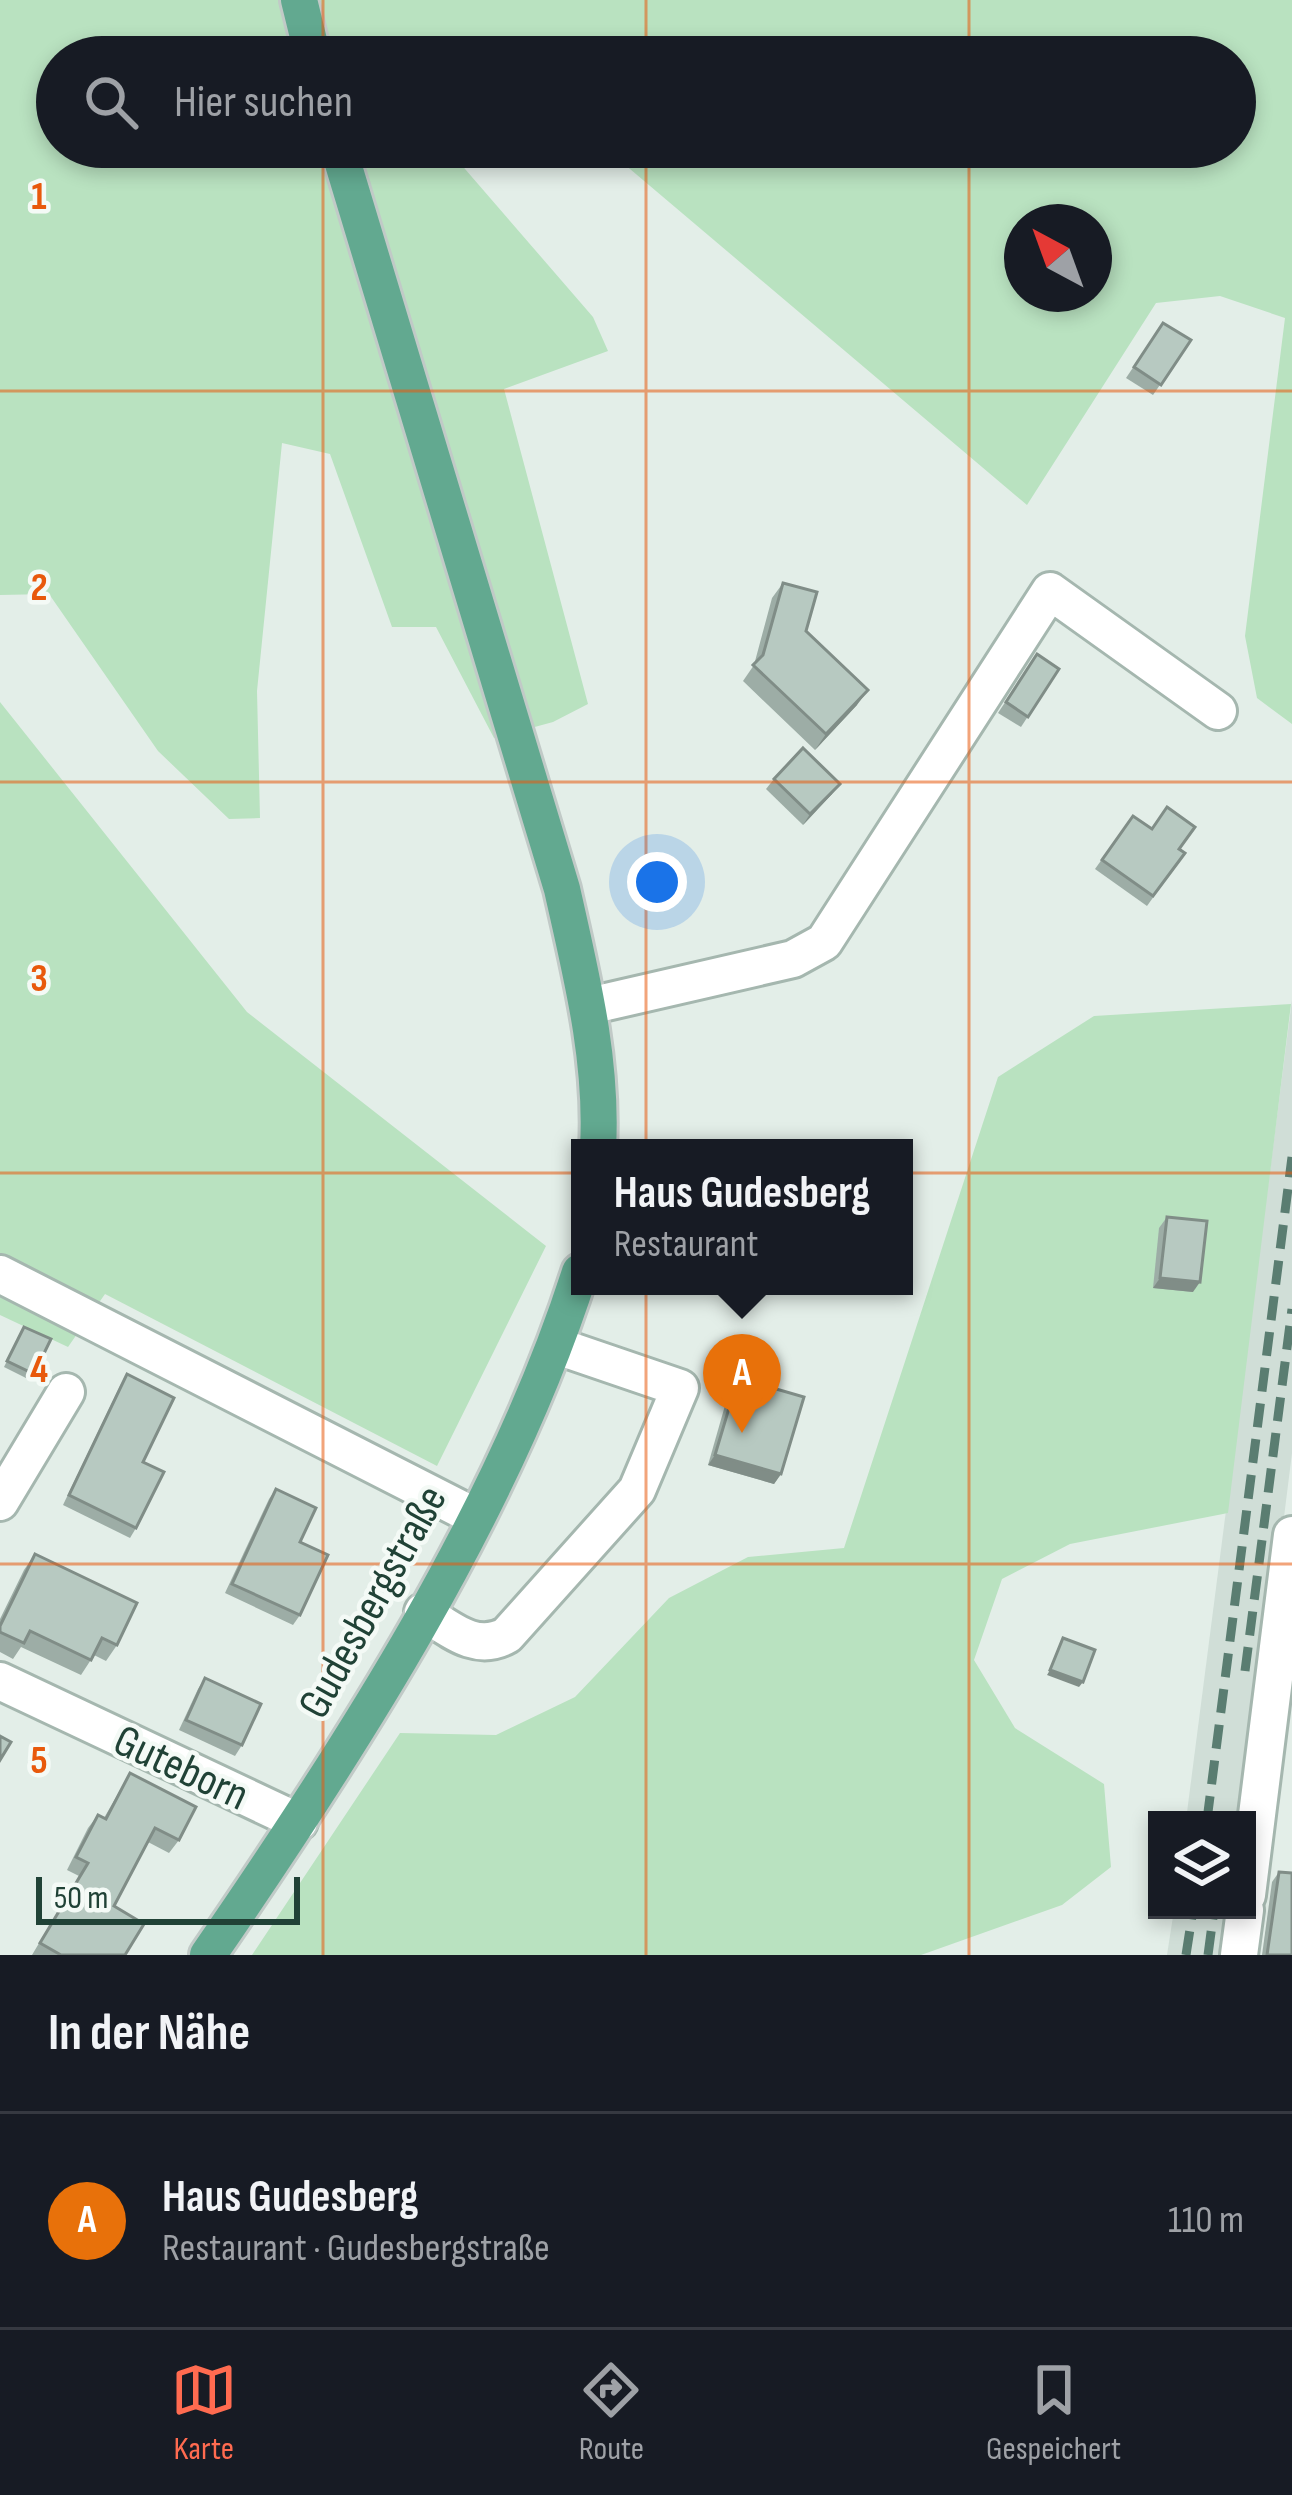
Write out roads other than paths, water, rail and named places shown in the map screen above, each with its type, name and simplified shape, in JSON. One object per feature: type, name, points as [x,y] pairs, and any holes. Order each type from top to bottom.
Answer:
[{"type":"main road","points":[[299,0],[308,36]]},
{"type":"main road","points":[[344,168],[562,889],[589,1006],[599,1139]]},
{"type":"main road","name":"Gudesbergstraße","points":[[208,1955],[299,1822],[423,1612],[557,1346],[573,1295]]},
{"type":"street","points":[[589,1006],[793,959],[824,941],[1050,591],[1218,711]]},
{"type":"street","points":[[0,1274],[474,1516]]},
{"type":"street","points":[[423,1612],[471,1641],[491,1644],[506,1635],[638,1490],[680,1388],[557,1346]]},
{"type":"street","points":[[0,1502],[67,1392]]},
{"type":"street","points":[[1256,1823],[1292,1535]]},
{"type":"street","name":"Guteborn","points":[[0,1681],[299,1822]]},
{"type":"street","points":[[1240,1955],[1244,1919]]},
{"type":"railway","points":[[1208,1811],[1292,1157]]},
{"type":"railway","points":[[1245,1671],[1292,1309]]},
{"type":"railway","points":[[1186,1955],[1192,1919]]},
{"type":"railway","points":[[1208,1955],[1213,1919]]},
{"type":"place","name":"Haus Gudesberg","points":[[742,1433]]}]
